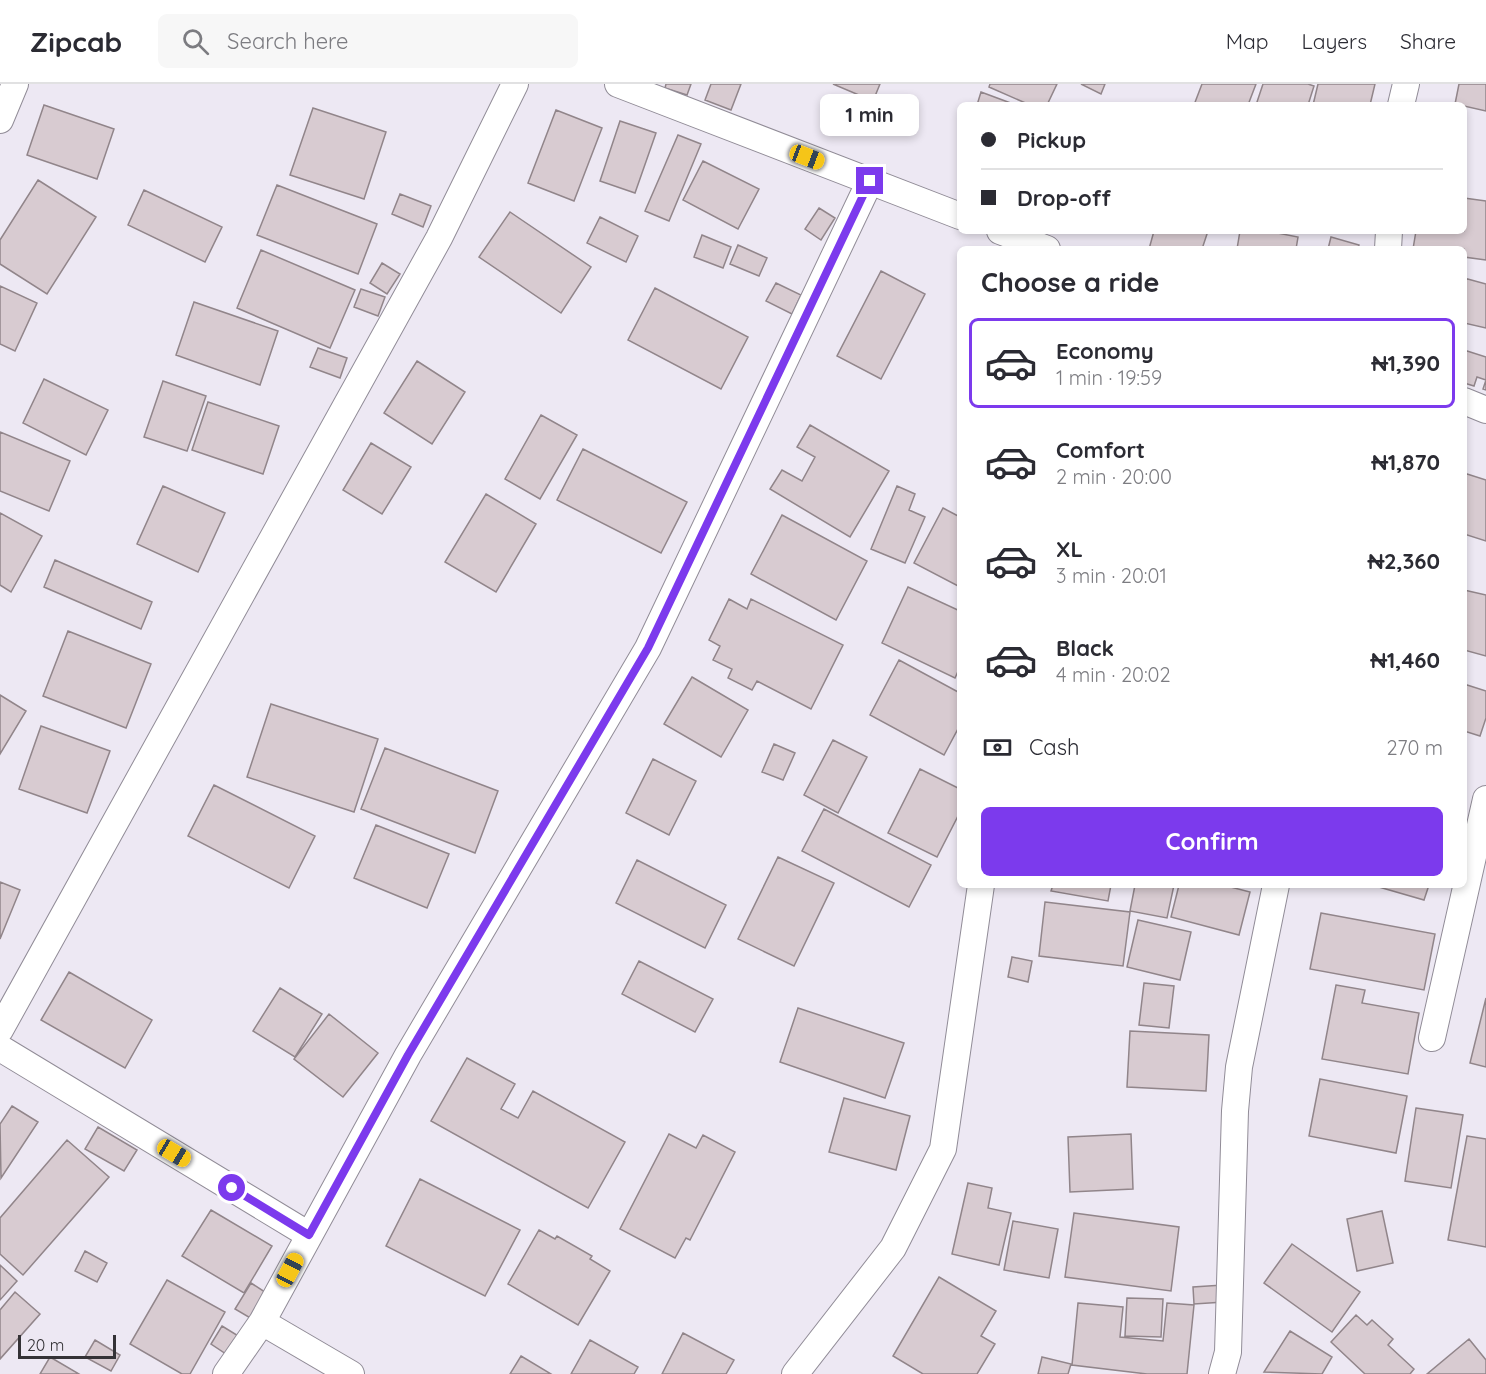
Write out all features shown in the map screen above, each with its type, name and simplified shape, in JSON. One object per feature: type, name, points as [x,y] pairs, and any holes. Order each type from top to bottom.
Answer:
[{"type":"street","points":[[0,120],[15,84]]},
{"type":"street","points":[[0,1030],[439,238],[515,84]]},
{"type":"street","points":[[618,84],[957,215]]},
{"type":"street","points":[[1402,102],[1406,84]]},
{"type":"street","points":[[226,1374],[262,1323],[408,1055],[648,648],[870,181]]},
{"type":"street","points":[[1008,234],[1039,246]]},
{"type":"street","points":[[1467,402],[1486,410]]},
{"type":"street","points":[[1467,883],[1486,799]]},
{"type":"street","points":[[795,1374],[893,1248],[943,1149],[981,888]]},
{"type":"street","points":[[1222,1374],[1228,1352],[1235,1111],[1239,1066],[1275,888]]},
{"type":"street","points":[[1432,1038],[1466,888]]},
{"type":"street","points":[[0,1048],[309,1235]]},
{"type":"street","points":[[262,1323],[351,1374]]},
{"type":"building","points":[[666,84],[691,84],[687,95],[665,88]]},
{"type":"building","points":[[711,84],[741,84],[731,110],[705,100]]},
{"type":"building","points":[[833,84],[880,84],[873,101]]},
{"type":"building","points":[[990,84],[1057,84],[1048,102],[1023,102],[989,87]]},
{"type":"building","points":[[1081,84],[1105,84],[1101,94]]},
{"type":"building","points":[[1202,84],[1256,84],[1249,102],[1195,102]]},
{"type":"building","points":[[1263,84],[1314,86],[1309,102],[1257,102]]},
{"type":"building","points":[[1318,84],[1375,84],[1371,102],[1314,102]]},
{"type":"building","points":[[1459,84],[1486,84],[1486,111],[1467,107],[1467,102],[1455,102]]},
{"type":"building","points":[[981,92],[1008,102],[978,102]]},
{"type":"building","points":[[44,105],[114,129],[97,179],[27,155]]},
{"type":"building","points":[[313,108],[386,132],[364,199],[290,175]]},
{"type":"building","points":[[556,110],[602,128],[574,201],[528,183]]},
{"type":"building","points":[[620,121],[656,133],[635,193],[600,181]]},
{"type":"building","points":[[678,135],[701,144],[669,221],[645,211]]},
{"type":"building","points":[[703,161],[759,189],[738,229],[683,200]]},
{"type":"building","points":[[38,180],[96,217],[47,294],[0,264],[0,240]]},
{"type":"building","points":[[277,185],[377,224],[358,274],[257,235]]},
{"type":"building","points":[[144,190],[222,227],[205,262],[128,225]]},
{"type":"building","points":[[400,194],[431,206],[423,227],[392,214]]},
{"type":"building","points":[[1467,198],[1486,201],[1486,260],[1467,257],[1467,246],[1414,246],[1416,234],[1467,234]]},
{"type":"building","points":[[819,208],[835,218],[821,240],[805,229]]},
{"type":"building","points":[[510,212],[591,267],[561,313],[479,257]]},
{"type":"building","points":[[600,217],[638,236],[626,262],[587,243]]},
{"type":"building","points":[[1153,234],[1207,234],[1203,246],[1150,246]]},
{"type":"building","points":[[1240,234],[1282,234],[1298,237],[1296,246],[1238,246]]},
{"type":"building","points":[[702,235],[731,247],[723,268],[694,257]]},
{"type":"building","points":[[1331,237],[1359,245],[1359,246],[1329,246]]},
{"type":"building","points":[[738,245],[767,258],[759,276],[730,264]]},
{"type":"building","points":[[261,250],[355,290],[330,348],[237,308]]},
{"type":"building","points":[[382,263],[400,274],[387,294],[370,283]]},
{"type":"building","points":[[881,271],[925,294],[881,379],[837,356]]},
{"type":"building","points":[[1467,279],[1486,284],[1486,328],[1467,324]]},
{"type":"building","points":[[776,283],[801,295],[792,314],[766,301]]},
{"type":"building","points":[[0,286],[37,303],[15,351],[0,344]]},
{"type":"building","points":[[655,288],[748,337],[721,389],[628,340]]},
{"type":"building","points":[[361,289],[385,297],[378,316],[354,307]]},
{"type":"building","points":[[194,302],[278,331],[260,385],[176,355]]},
{"type":"building","points":[[318,348],[347,358],[340,378],[310,367]]},
{"type":"building","points":[[1467,351],[1486,357],[1486,380],[1477,377],[1474,386],[1467,384]]},
{"type":"building","points":[[417,361],[465,392],[432,444],[384,413]]},
{"type":"building","points":[[44,379],[108,410],[86,455],[23,423]]},
{"type":"building","points":[[163,381],[206,396],[187,451],[144,437]]},
{"type":"building","points":[[208,402],[279,426],[263,474],[192,450]]},
{"type":"building","points":[[541,415],[577,435],[540,499],[505,479]]},
{"type":"building","points":[[810,425],[889,471],[850,537],[770,489],[782,470],[802,481],[815,457],[797,447]]},
{"type":"building","points":[[0,432],[70,461],[49,511],[0,491]]},
{"type":"building","points":[[371,443],[411,467],[382,514],[343,490]]},
{"type":"building","points":[[583,449],[687,502],[661,553],[557,500]]},
{"type":"building","points":[[1467,474],[1486,480],[1486,541],[1467,535]]},
{"type":"building","points":[[163,486],[225,513],[198,572],[137,544]]},
{"type":"building","points":[[897,486],[915,494],[909,510],[925,517],[905,563],[871,549]]},
{"type":"building","points":[[486,494],[536,524],[496,592],[445,562]]},
{"type":"building","points":[[943,508],[957,515],[957,585],[914,563]]},
{"type":"building","points":[[0,513],[42,536],[11,592],[0,585]]},
{"type":"building","points":[[782,515],[867,561],[836,620],[751,574]]},
{"type":"building","points":[[55,560],[152,602],[141,629],[44,587]]},
{"type":"building","points":[[908,587],[957,610],[957,674],[955,678],[882,643]]},
{"type":"building","points":[[1467,591],[1486,595],[1486,656],[1467,651]]},
{"type":"building","points":[[729,599],[747,609],[751,599],[843,645],[811,709],[757,681],[752,690],[728,678],[732,669],[713,660],[720,646],[709,640]]},
{"type":"building","points":[[68,631],[151,664],[126,728],[43,696]]},
{"type":"building","points":[[899,660],[957,691],[957,731],[944,755],[870,715]]},
{"type":"building","points":[[692,677],[748,710],[721,757],[664,724]]},
{"type":"building","points":[[1467,685],[1486,691],[1486,718],[1480,736],[1467,732]]},
{"type":"building","points":[[0,695],[26,711],[0,754]]},
{"type":"building","points":[[271,704],[378,739],[354,812],[247,777]]},
{"type":"building","points":[[41,726],[110,751],[87,813],[19,789]]},
{"type":"building","points":[[833,740],[867,757],[838,813],[804,795]]},
{"type":"building","points":[[774,744],[795,753],[783,780],[762,772]]},
{"type":"building","points":[[385,748],[498,791],[475,853],[361,809]]},
{"type":"building","points":[[653,759],[696,781],[669,835],[626,813]]},
{"type":"building","points":[[920,769],[957,788],[957,818],[937,857],[888,833]]},
{"type":"building","points":[[214,785],[315,836],[289,888],[188,836]]},
{"type":"building","points":[[824,809],[931,865],[909,907],[802,851]]},
{"type":"building","points":[[376,825],[449,854],[427,908],[354,878]]},
{"type":"building","points":[[778,857],[834,883],[794,966],[738,939]]},
{"type":"building","points":[[637,860],[726,905],[705,948],[616,903]]},
{"type":"building","points":[[0,882],[20,890],[0,939]]},
{"type":"building","points":[[1052,888],[1110,888],[1108,901],[1051,891]]},
{"type":"building","points":[[1134,888],[1173,888],[1167,918],[1130,911]]},
{"type":"building","points":[[1178,888],[1235,888],[1250,892],[1239,935],[1171,917]]},
{"type":"building","points":[[1382,888],[1428,888],[1424,900]]},
{"type":"building","points":[[1045,902],[1130,912],[1123,966],[1039,956]]},
{"type":"building","points":[[1321,913],[1435,934],[1424,990],[1310,969]]},
{"type":"building","points":[[1138,920],[1191,932],[1180,980],[1127,967]]},
{"type":"building","points":[[1012,957],[1032,961],[1028,982],[1008,977]]},
{"type":"building","points":[[639,961],[713,999],[695,1032],[622,994]]},
{"type":"building","points":[[69,972],[152,1020],[125,1068],[41,1020]]},
{"type":"building","points":[[1144,983],[1174,986],[1169,1028],[1139,1025]]},
{"type":"building","points":[[1336,985],[1365,990],[1362,1003],[1419,1013],[1408,1074],[1322,1059]]},
{"type":"building","points":[[280,988],[322,1014],[295,1057],[253,1031]]},
{"type":"building","points":[[1486,998],[1486,1067],[1470,1063]]},
{"type":"building","points":[[798,1008],[904,1043],[885,1098],[780,1062]]},
{"type":"building","points":[[329,1014],[378,1053],[343,1097],[294,1059]]},
{"type":"building","points":[[1130,1031],[1209,1035],[1206,1091],[1127,1087]]},
{"type":"building","points":[[467,1058],[515,1084],[501,1109],[518,1118],[533,1091],[625,1142],[588,1208],[431,1121]]},
{"type":"building","points":[[1320,1079],[1407,1096],[1396,1153],[1309,1136]]},
{"type":"building","points":[[844,1098],[910,1116],[896,1170],[829,1152]]},
{"type":"building","points":[[12,1106],[38,1122],[1,1178],[0,1124]]},
{"type":"building","points":[[1416,1108],[1463,1115],[1451,1188],[1405,1181]]},
{"type":"building","points":[[98,1127],[137,1150],[124,1171],[85,1149]]},
{"type":"building","points":[[669,1134],[696,1148],[703,1135],[735,1152],[690,1240],[686,1238],[675,1258],[620,1229]]},
{"type":"building","points":[[1131,1134],[1133,1189],[1070,1192],[1068,1137]]},
{"type":"building","points":[[1467,1136],[1486,1139],[1486,1247],[1448,1240]]},
{"type":"building","points":[[67,1140],[109,1177],[23,1275],[0,1254],[0,1218]]},
{"type":"building","points":[[420,1179],[520,1230],[485,1296],[386,1246]]},
{"type":"building","points":[[968,1183],[992,1188],[988,1208],[1011,1213],[999,1265],[952,1254]]},
{"type":"building","points":[[211,1210],[272,1246],[244,1293],[182,1256]]},
{"type":"building","points":[[1382,1211],[1393,1263],[1357,1271],[1347,1219]]},
{"type":"building","points":[[1074,1213],[1179,1227],[1171,1291],[1065,1277]]},
{"type":"building","points":[[1013,1221],[1058,1229],[1049,1278],[1004,1270]]},
{"type":"building","points":[[539,1230],[555,1239],[557,1236],[592,1256],[590,1259],[610,1271],[578,1325],[508,1284]]},
{"type":"building","points":[[1292,1244],[1360,1292],[1332,1332],[1264,1283]]},
{"type":"building","points":[[85,1251],[107,1263],[97,1282],[75,1271]]},
{"type":"building","points":[[0,1265],[17,1281],[0,1300]]},
{"type":"building","points":[[939,1277],[996,1311],[981,1336],[995,1344],[977,1374],[923,1374],[893,1356]]},
{"type":"building","points":[[167,1280],[225,1312],[190,1374],[182,1374],[130,1344]]},
{"type":"building","points":[[251,1283],[268,1294],[252,1319],[235,1309]]},
{"type":"building","points":[[1223,1285],[1224,1302],[1194,1304],[1193,1287]]},
{"type":"building","points":[[15,1292],[40,1314],[0,1359],[0,1310]]},
{"type":"building","points":[[1127,1298],[1163,1299],[1161,1337],[1125,1336]]},
{"type":"building","points":[[1078,1303],[1123,1307],[1120,1337],[1163,1341],[1167,1303],[1194,1305],[1187,1374],[1147,1374],[1072,1365]]},
{"type":"building","points":[[1356,1315],[1367,1325],[1372,1320],[1393,1339],[1388,1345],[1414,1369],[1410,1374],[1365,1374],[1331,1342]]},
{"type":"building","points":[[222,1326],[240,1337],[229,1356],[211,1344]]},
{"type":"building","points":[[1290,1331],[1332,1357],[1322,1374],[1264,1372]]},
{"type":"building","points":[[683,1333],[734,1360],[726,1374],[662,1374]]},
{"type":"building","points":[[1469,1339],[1486,1360],[1486,1374],[1427,1374]]},
{"type":"building","points":[[95,1340],[120,1355],[111,1371],[85,1357]]},
{"type":"building","points":[[590,1340],[638,1367],[634,1374],[571,1374]]},
{"type":"building","points":[[521,1356],[551,1374],[510,1374]]},
{"type":"building","points":[[50,1357],[79,1374],[40,1374]]},
{"type":"building","points":[[1042,1357],[1071,1364],[1068,1374],[1038,1374]]},
{"type":"route","points":[[232,1188],[309,1235],[408,1055],[648,648],[870,181]]}]
